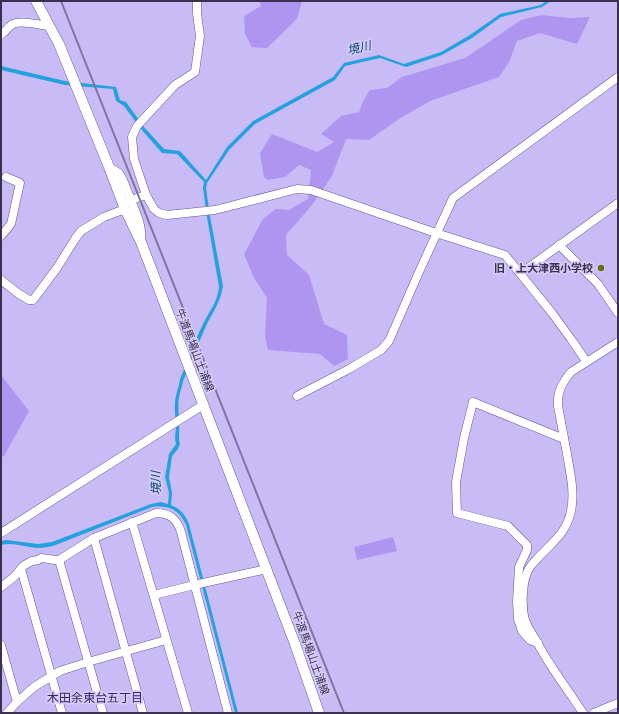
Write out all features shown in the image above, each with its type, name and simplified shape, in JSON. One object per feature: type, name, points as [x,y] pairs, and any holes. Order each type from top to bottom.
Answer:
[{"type":"main road","name":"牛渡馬場山土浦線","points":[[36,1],[59,44],[109,167],[124,209],[141,242],[267,569],[319,713]]},
{"type":"street","points":[[197,1],[200,36],[194,72],[175,86],[137,126],[132,137],[134,159],[146,195],[154,209],[159,213],[167,215],[215,210],[297,190],[311,190],[436,233],[506,255],[571,339],[586,361]]},
{"type":"street","points":[[1,35],[12,24],[19,22],[49,26]]},
{"type":"street","points":[[297,396],[349,369],[381,350],[389,341],[436,233],[453,198],[618,77]]},
{"type":"street","points":[[109,167],[119,173],[123,180],[140,222],[142,236],[141,242]]},
{"type":"street","points":[[1,236],[11,224],[20,183],[6,177]]},
{"type":"street","points":[[131,200],[146,195]]},
{"type":"street","points":[[520,273],[618,203]]},
{"type":"street","points":[[1,280],[19,294],[29,300],[33,300],[57,268],[81,231],[104,217],[124,209]]},
{"type":"street","points":[[559,245],[598,284],[618,313]]},
{"type":"street","points":[[583,713],[541,650],[529,629],[525,618],[523,604],[524,588],[526,576],[530,568],[563,531],[572,510],[572,488],[558,406],[558,393],[571,372],[586,361],[618,342]]},
{"type":"street","points":[[538,643],[530,640],[522,631],[518,619],[517,602],[519,567],[527,550],[527,545],[508,526],[457,513],[456,482],[464,438],[473,402],[564,440]]},
{"type":"street","points":[[1,533],[203,405]]},
{"type":"street","points":[[1,588],[24,566],[32,561],[41,558],[59,560],[94,538],[156,513],[166,514],[176,520],[179,525],[228,713]]},
{"type":"street","points":[[132,522],[188,713]]},
{"type":"street","points":[[94,538],[143,713]]},
{"type":"street","points":[[59,560],[103,713]]},
{"type":"street","points":[[21,569],[62,713]]},
{"type":"street","points":[[154,595],[267,569]]},
{"type":"street","points":[[7,713],[34,687],[60,671],[166,640]]},
{"type":"street","points":[[1,645],[3,660],[17,702]]},
{"type":"street","points":[[594,713],[618,703]]},
{"type":"shaded area","points":[[260,1],[302,1],[297,19],[267,48],[252,47],[245,34],[244,16],[261,6]]},
{"type":"shaded area","points":[[542,15],[569,18],[590,17],[577,44],[540,33],[517,41],[509,62],[499,77],[430,101],[399,119],[369,140],[346,139],[332,176],[312,205],[286,235],[287,255],[309,275],[324,324],[347,335],[348,359],[334,366],[320,354],[268,350],[265,336],[267,298],[254,278],[244,254],[263,219],[276,209],[289,210],[308,199],[311,170],[299,165],[285,177],[268,180],[264,177],[260,153],[272,134],[317,152],[334,142],[321,134],[341,116],[359,112],[363,101],[370,90],[387,88],[402,77],[465,58],[521,20]]},
{"type":"shaded area","points":[[1,375],[29,411],[4,456],[1,457]]},
{"type":"shaded area","points":[[393,537],[397,551],[357,560],[354,547]]},
{"type":"water","points":[[546,1],[551,1],[542,7],[501,17],[472,38],[442,55],[406,67],[380,58],[345,66],[335,80],[255,124],[229,150],[207,183],[206,188],[210,216],[223,286],[218,303],[206,326],[183,381],[178,405],[180,444],[172,456],[169,477],[172,493],[171,505],[182,512],[189,524],[238,713],[235,713],[186,525],[180,515],[172,509],[152,507],[53,546],[37,548],[14,544],[1,545],[1,541],[6,540],[38,544],[52,542],[151,504],[161,502],[168,504],[169,493],[165,477],[169,454],[176,444],[176,395],[180,379],[200,331],[215,302],[219,287],[207,217],[203,188],[204,182],[177,154],[162,153],[141,129],[124,106],[116,101],[113,89],[65,85],[1,70],[1,66],[65,81],[116,87],[120,100],[126,102],[144,127],[164,149],[180,151],[206,180],[227,147],[253,121],[333,77],[344,63],[379,55],[404,64],[441,52],[470,35],[500,14],[541,5]]},
{"type":"railway","points":[[61,1],[344,713]]},
{"type":"place","name":"旧・上大津西小学校","points":[[601,268]]},
{"type":"district","name":"木田余東台五丁目","points":[[95,698]]},
{"type":"water label","name":"境川","points":[[359,48]]},
{"type":"water label","name":"境川","points":[[156,483]]}]
